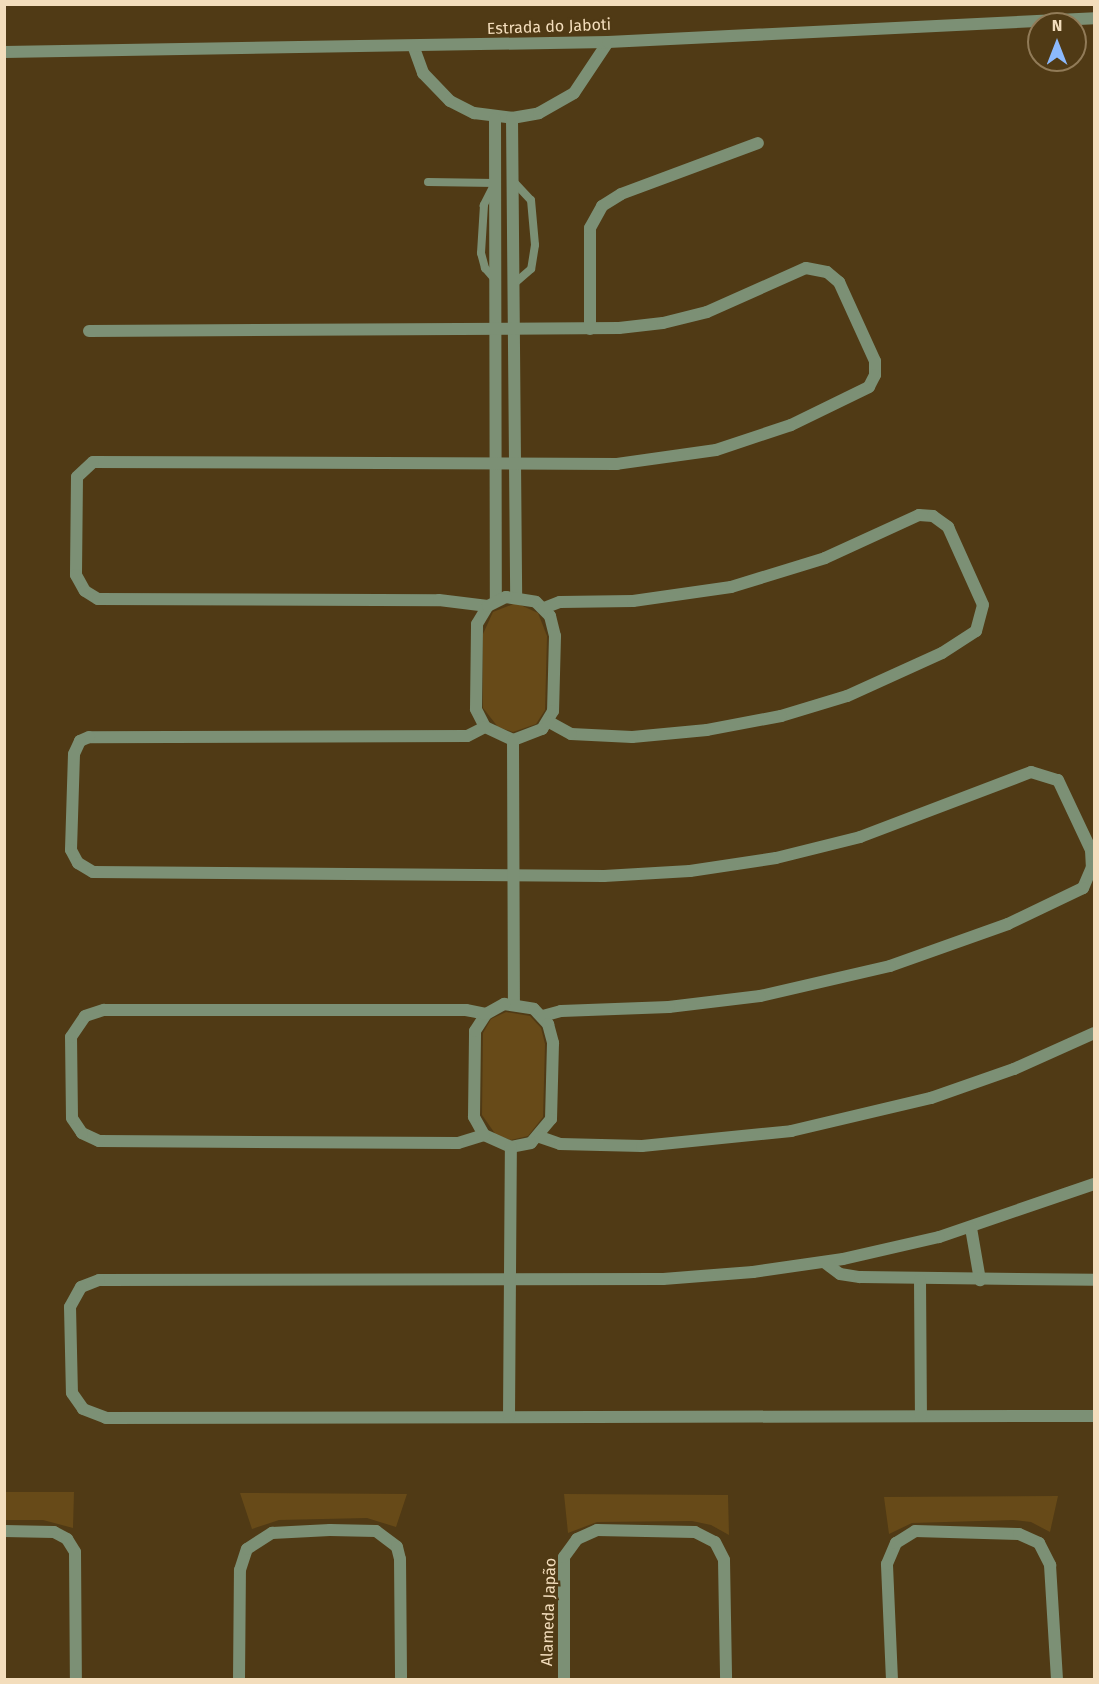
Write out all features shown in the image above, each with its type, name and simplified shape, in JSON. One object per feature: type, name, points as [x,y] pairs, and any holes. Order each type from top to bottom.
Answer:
[{"type":"street","name":"Estrada do Jaboti","points":[[4,52],[414,48],[608,42],[1095,18]]},
{"type":"street","points":[[414,48],[423,74],[440,93],[461,108],[495,119],[539,113],[564,101],[584,83],[608,42]]},
{"type":"street","points":[[512,118],[516,596]]},
{"type":"street","points":[[495,119],[498,464],[492,603],[476,634],[476,709],[485,727],[513,740],[533,735],[548,721],[553,711],[555,636],[544,608]]},
{"type":"street","points":[[590,329],[590,228],[602,206],[621,194],[758,143]]},
{"type":"street","points":[[495,183],[507,189],[513,181]]},
{"type":"street","points":[[89,331],[514,331],[641,327],[684,319],[813,268],[827,272],[839,282],[876,368],[864,391],[742,443],[650,462],[515,464],[93,462],[79,471],[76,482],[76,575],[85,591],[98,599],[439,600],[492,603],[516,596],[544,608],[560,602],[655,599],[742,584],[825,558],[912,516],[926,515],[948,527],[981,598],[983,612],[972,636],[942,653],[847,696],[781,716],[707,730],[633,737],[571,734],[548,721]]},
{"type":"street","points":[[498,284],[515,284]]},
{"type":"street","points":[[484,1135],[459,1143],[99,1141],[82,1133],[72,1118],[71,1037],[85,1016],[104,1010],[466,1010],[486,1014],[514,1003],[542,1016],[561,1011],[669,1007],[760,996],[890,966],[988,932],[1083,888],[1093,859],[1058,780],[1031,772],[902,824],[776,858],[647,874],[93,872],[78,863],[71,850],[74,754],[80,741],[89,737],[468,736],[485,727]]},
{"type":"street","points":[[513,740],[514,1003]]},
{"type":"street","points":[[486,1014],[474,1041],[474,1117],[484,1135],[512,1147],[540,1137],[551,1119],[553,1043],[542,1016]]},
{"type":"street","points":[[540,1137],[560,1144],[642,1146],[791,1131],[942,1094],[1014,1069],[1095,1033]]},
{"type":"street","points":[[509,1417],[512,1147]]},
{"type":"street","points":[[1095,1184],[971,1228],[824,1262],[686,1278],[99,1281],[81,1287],[70,1307],[72,1393],[83,1409],[98,1417],[1095,1416]]},
{"type":"street","points":[[971,1228],[980,1280]]},
{"type":"street","points":[[824,1262],[840,1274],[920,1280],[1095,1280]]},
{"type":"street","points":[[920,1280],[921,1416]]},
{"type":"street","points":[[239,1680],[240,1570],[247,1549],[272,1533],[330,1530],[376,1531],[397,1547],[401,1680]]},
{"type":"street","points":[[4,1531],[54,1532],[72,1545],[77,1560],[76,1680]]},
{"type":"street","name":"Alameda Japão","points":[[564,1680],[568,1550],[590,1532],[638,1531],[695,1532],[709,1537],[719,1548],[724,1560],[726,1680]]},
{"type":"street","points":[[892,1680],[887,1564],[896,1543],[915,1531],[1019,1534],[1039,1543],[1050,1565],[1057,1680]]},
{"type":"lane","points":[[513,181],[531,200],[535,245],[531,269],[515,284]]},
{"type":"lane","points":[[428,182],[495,183]]},
{"type":"shaded area","points":[[516,603],[538,613],[547,636],[545,710],[536,724],[513,732],[498,727],[483,708],[483,634],[493,612]]},
{"type":"shaded area","points":[[506,1012],[530,1016],[541,1028],[545,1044],[543,1117],[528,1136],[511,1140],[496,1135],[482,1115],[483,1033],[491,1019]]},
{"type":"shaded area","points":[[5,1492],[74,1492],[73,1528],[43,1520],[5,1520]]},
{"type":"shaded area","points":[[240,1493],[407,1494],[396,1527],[367,1518],[279,1520],[252,1529]]},
{"type":"shaded area","points":[[564,1494],[728,1495],[729,1535],[711,1525],[692,1521],[597,1522],[568,1533]]},
{"type":"shaded area","points":[[1058,1496],[1050,1532],[1031,1522],[1013,1520],[912,1523],[889,1534],[884,1497]]}]
